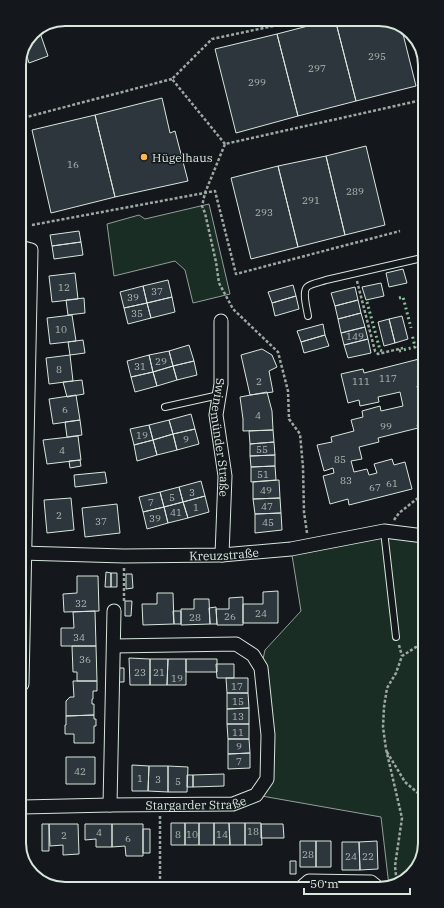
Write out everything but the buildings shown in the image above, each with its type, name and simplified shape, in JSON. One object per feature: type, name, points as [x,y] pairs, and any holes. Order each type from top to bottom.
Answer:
[{"type":"street","points":[[26,249],[31,250],[26,353]]},
{"type":"street","name":"Swinemünder Straße","points":[[221,321],[221,384],[216,416],[225,476],[222,555]]},
{"type":"street","name":"Kreuzstraße","points":[[26,553],[124,556],[222,555],[291,549],[384,531],[418,535]]},
{"type":"street","points":[[110,805],[114,646],[119,609]]},
{"type":"street","name":"Stargarder Straße","points":[[26,807],[232,804],[256,795],[267,779],[268,735],[261,668],[253,655],[236,644],[114,646]]},
{"type":"street","points":[[308,882],[372,882]]},
{"type":"lane","points":[[308,316],[305,293],[306,288],[311,285],[326,280],[418,259]]},
{"type":"lane","points":[[165,407],[219,395]]},
{"type":"lane","points":[[384,531],[396,637]]},
{"type":"path","points":[[26,117],[172,79],[212,39],[273,26]]},
{"type":"path","points":[[172,79],[225,144]]},
{"type":"path","points":[[225,144],[418,101]]},
{"type":"path","points":[[225,144],[205,193],[202,206],[216,262],[218,283],[233,309],[278,352],[288,391],[290,419],[300,434],[303,467],[304,512],[309,546]]},
{"type":"path","points":[[32,225],[215,191],[236,274],[400,231]]},
{"type":"path","points":[[355,274],[375,351],[378,354],[403,348]]},
{"type":"path","points":[[384,531],[399,513],[418,499]]},
{"type":"path","points":[[119,609],[124,556]]},
{"type":"path","points":[[396,878],[395,866],[402,818],[386,749],[383,727],[384,707],[387,688],[396,673],[402,656],[418,646]]},
{"type":"path","points":[[386,749],[405,782],[418,793]]},
{"type":"path","points":[[159,804],[160,882]]},
{"type":"green space","points":[[209,204],[230,294],[193,303],[185,270],[175,261],[114,276],[107,224],[139,215],[145,219]]},
{"type":"green space","points":[[384,531],[418,535],[418,843],[416,855],[411,865],[403,874],[394,879],[388,880],[381,817],[256,795],[267,779],[261,668],[265,650],[301,611],[291,549]]},
{"type":"hedge","points":[[399,298],[403,297],[411,328]]},
{"type":"hedge","points":[[367,302],[380,350],[382,351]]},
{"type":"hedge","points":[[399,351],[415,347],[412,334]]},
{"type":"place","name":"Hügelhaus","points":[[144,157]]}]
